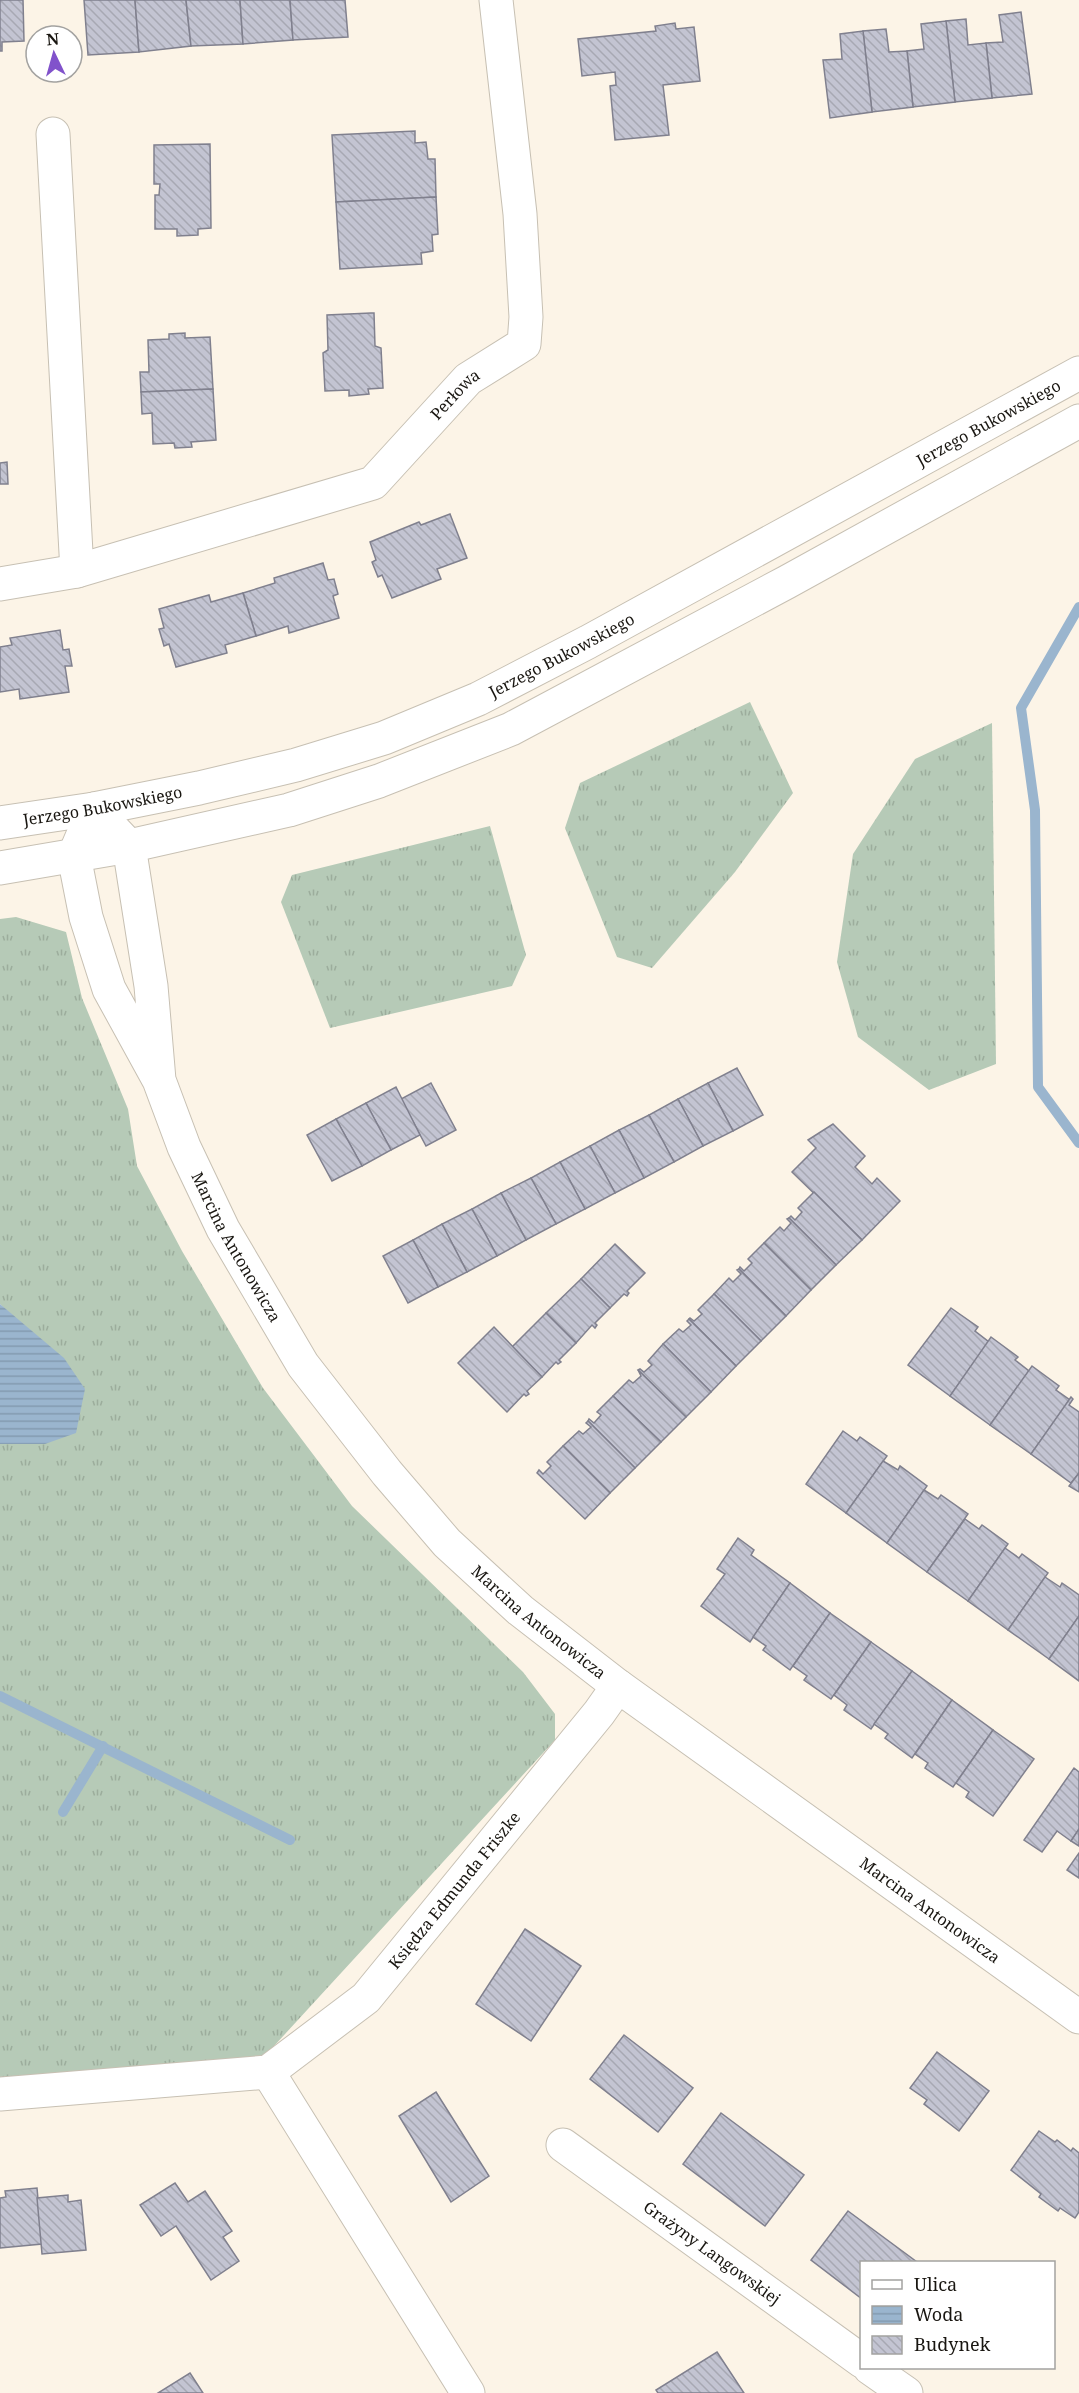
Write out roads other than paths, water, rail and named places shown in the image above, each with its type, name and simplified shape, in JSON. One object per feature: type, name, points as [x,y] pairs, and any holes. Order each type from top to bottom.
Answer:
[{"type":"street","name":"Perłowa","points":[[0,584],[77,571],[372,483],[468,379],[524,344],[526,317],[520,214],[495,0]]},
{"type":"street","points":[[52,134],[77,571]]},
{"type":"street","name":"Jerzego Bukowskiego","points":[[0,823],[94,809],[200,788],[296,765],[384,738],[478,699],[588,642],[1079,373]]},
{"type":"street","points":[[0,868],[129,846],[289,810],[379,781],[511,729],[788,582],[1079,421]]},
{"type":"street","points":[[74,856],[94,809],[129,846]]},
{"type":"street","name":"Marcina Antonowicza","points":[[129,846],[151,986],[159,1080]]},
{"type":"street","name":"Marcina Antonowicza","points":[[74,856],[86,917],[109,989],[159,1080],[184,1147],[223,1229],[303,1365],[387,1473],[447,1543],[520,1610],[618,1686],[1079,2018]]},
{"type":"street","name":"Księdza Edmunda Friszke","points":[[268,2072],[366,1998],[592,1722],[618,1686]]},
{"type":"street","points":[[0,2094],[268,2072],[468,2393]]},
{"type":"street","name":"Grażyny Langowskiej","points":[[563,2145],[860,2360]]},
{"type":"street","points":[[873,2369],[906,2393]]},
{"type":"water","points":[[0,1304],[64,1358],[85,1389],[76,1433],[45,1444],[0,1444]]},
{"type":"waterway","points":[[1079,607],[1021,708],[1035,810],[1038,1087],[1079,1143]]},
{"type":"waterway","points":[[0,1696],[290,1840]]},
{"type":"waterway","points":[[63,1812],[103,1746]]}]
